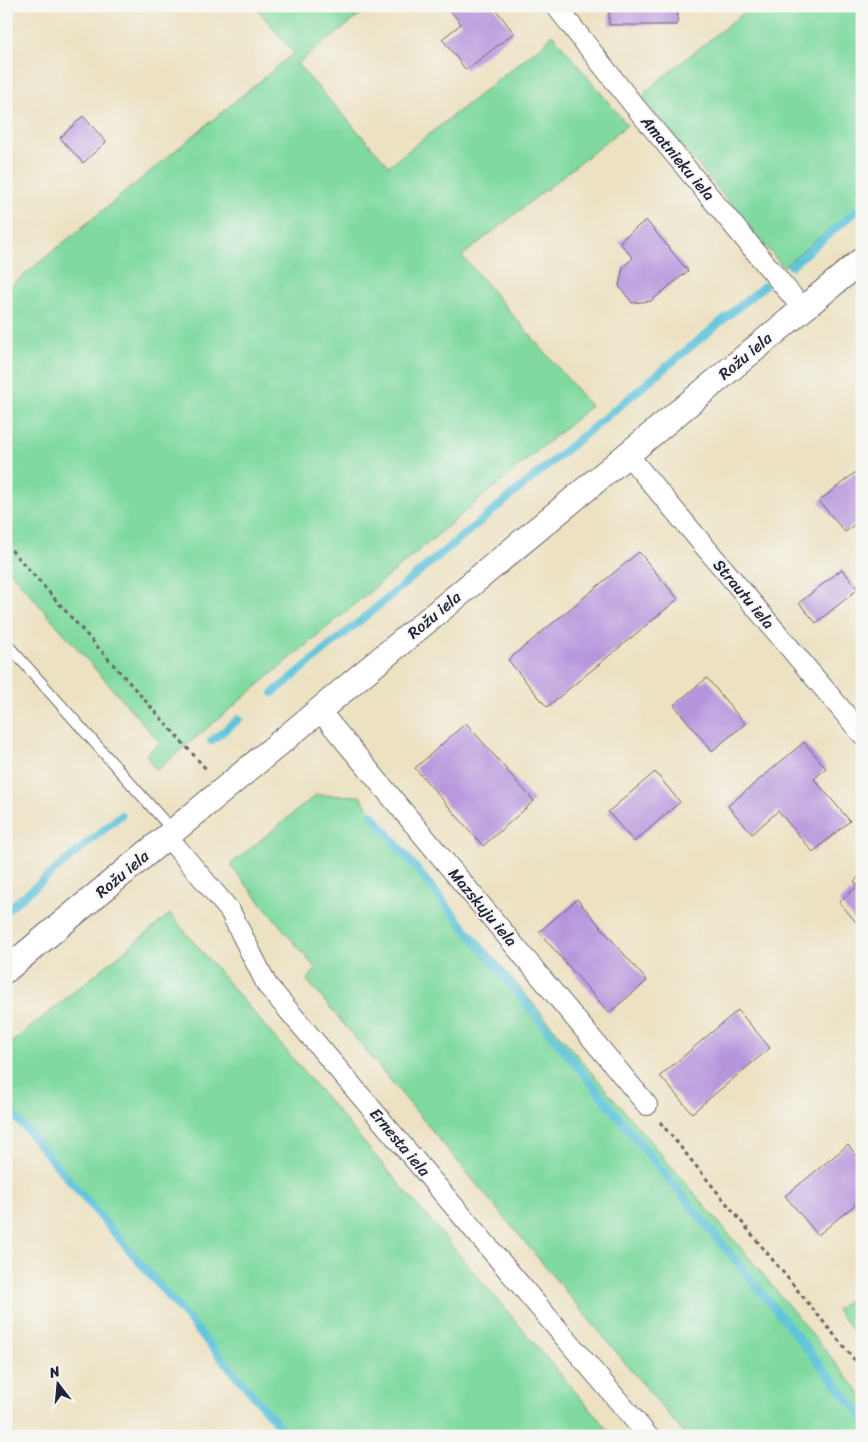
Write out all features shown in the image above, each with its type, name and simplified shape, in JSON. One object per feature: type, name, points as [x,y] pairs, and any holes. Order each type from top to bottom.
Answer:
[{"type":"street","name":"Amatnieku iela","points":[[556,6],[632,103],[803,309]]},
{"type":"street","name":"Rožu iela","points":[[6,970],[862,260]]},
{"type":"street","name":"Strautu iela","points":[[627,454],[862,734]]},
{"type":"street","name":"Mazskuju iela","points":[[319,710],[647,1105]]},
{"type":"street","name":"Ernesta iela","points":[[170,834],[230,911],[267,984],[648,1436]]},
{"type":"lane","points":[[6,643],[170,834]]},
{"type":"path","points":[[6,544],[224,789]]},
{"type":"path","points":[[647,1105],[862,1370]]},
{"type":"green space","points":[[255,6],[372,6],[297,64],[389,166],[546,42],[552,34],[627,125],[462,256],[591,406],[156,771],[146,754],[160,743],[6,567],[6,290],[294,53]]},
{"type":"green space","points":[[752,6],[862,6],[862,202],[783,267],[643,99],[647,90]]},
{"type":"green space","points":[[316,795],[360,796],[372,814],[755,1265],[862,1395],[862,1436],[686,1436],[307,980],[316,969],[230,865]]},
{"type":"green space","points":[[170,914],[613,1436],[289,1436],[6,1106],[6,1047]]},
{"type":"green space","points":[[862,1290],[862,1342],[836,1310]]},
{"type":"building","points":[[447,6],[493,6],[514,33],[466,70],[442,39],[461,24]]},
{"type":"building","points":[[609,6],[678,6],[677,25],[609,25]]},
{"type":"building","points":[[83,116],[106,142],[83,163],[60,138]]},
{"type":"building","points":[[646,220],[688,271],[651,301],[632,303],[619,286],[623,267],[633,258],[619,242]]},
{"type":"building","points":[[857,471],[862,478],[862,519],[845,532],[819,501]]},
{"type":"building","points":[[639,552],[678,599],[547,707],[508,660]]},
{"type":"building","points":[[842,569],[858,589],[816,623],[799,603]]},
{"type":"building","points":[[707,678],[745,724],[712,751],[674,705]]},
{"type":"building","points":[[466,723],[534,801],[483,846],[415,768]]},
{"type":"building","points":[[804,742],[826,768],[814,779],[850,821],[813,852],[778,811],[752,834],[728,806]]},
{"type":"building","points":[[655,772],[680,802],[634,842],[608,812]]},
{"type":"building","points":[[862,875],[862,929],[839,902],[858,886],[854,881]]},
{"type":"building","points":[[577,899],[647,981],[609,1013],[539,932]]},
{"type":"building","points":[[738,1010],[770,1048],[692,1113],[660,1076]]},
{"type":"building","points":[[848,1145],[862,1162],[862,1199],[818,1235],[785,1196]]},
{"type":"waterway","points":[[791,266],[862,206]]},
{"type":"waterway","points":[[273,693],[764,286]]},
{"type":"waterway","points":[[211,741],[239,719]]},
{"type":"waterway","points":[[372,814],[862,1416]]},
{"type":"waterway","points":[[6,911],[121,815]]},
{"type":"waterway","points":[[6,1106],[288,1436]]}]
